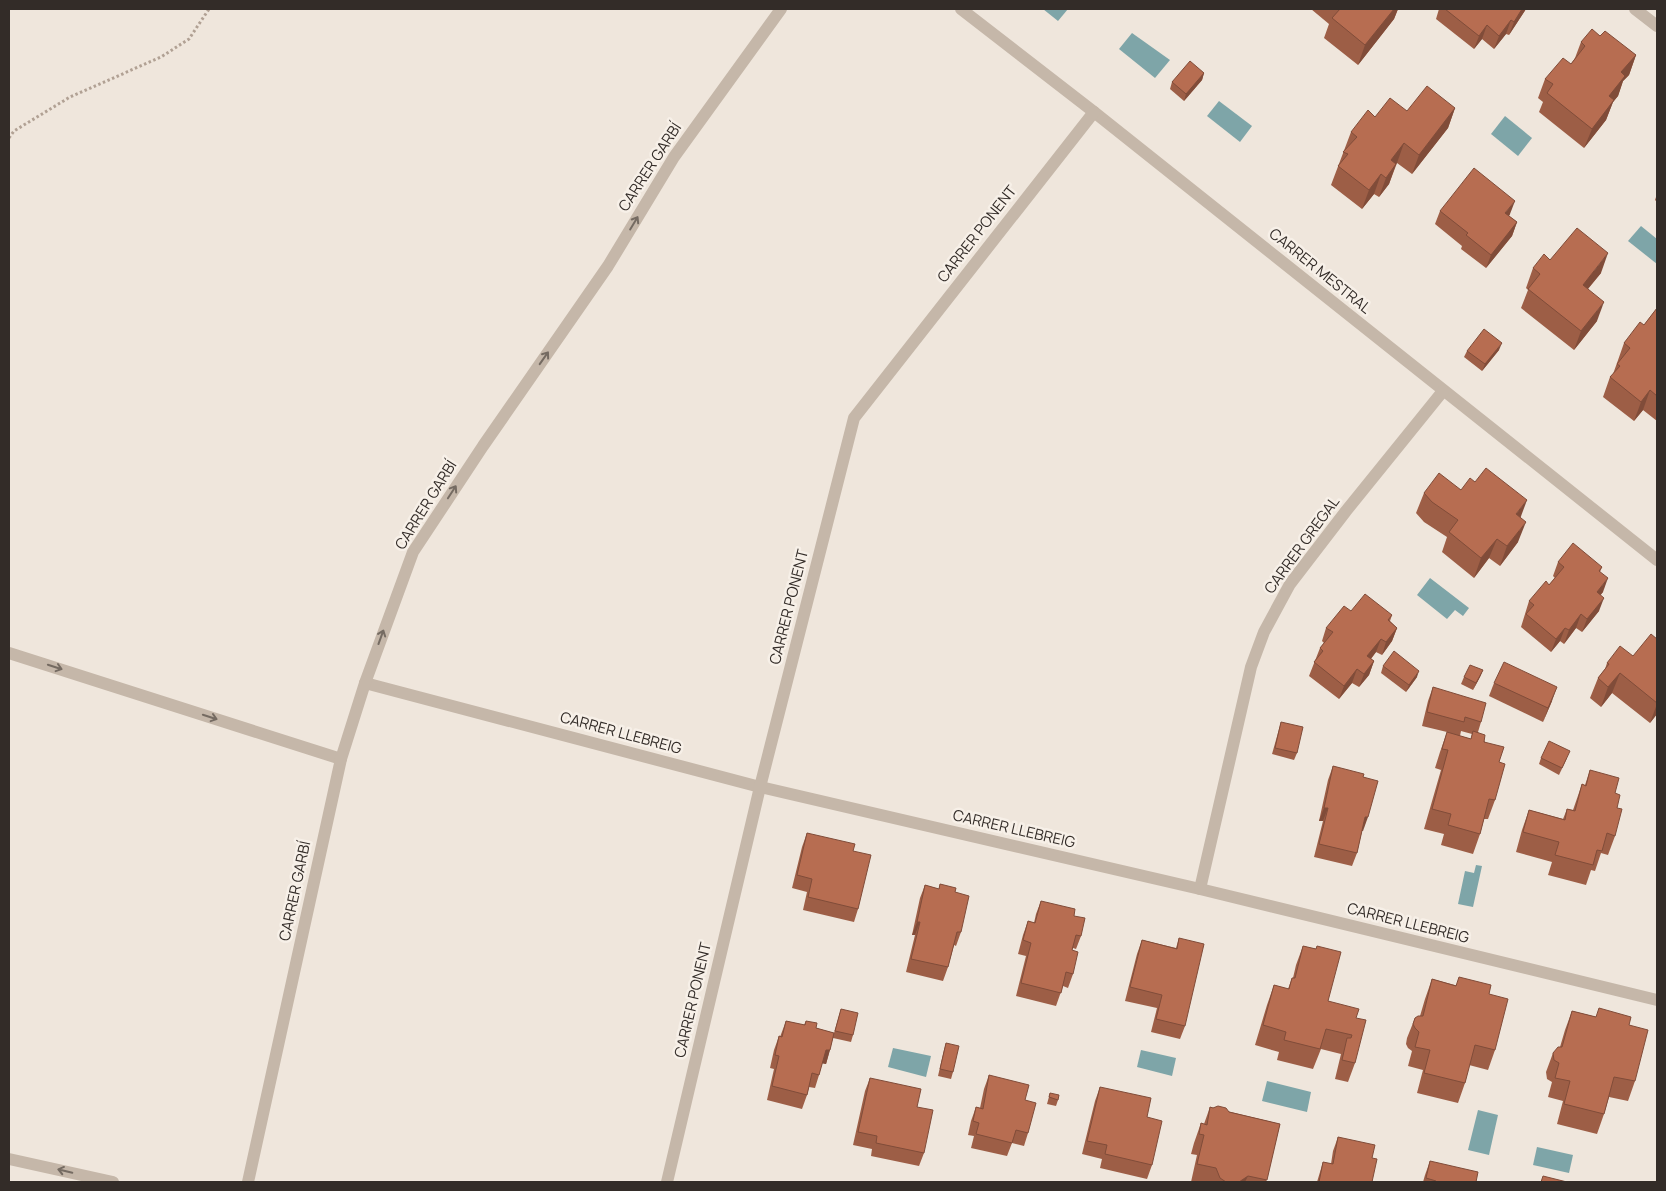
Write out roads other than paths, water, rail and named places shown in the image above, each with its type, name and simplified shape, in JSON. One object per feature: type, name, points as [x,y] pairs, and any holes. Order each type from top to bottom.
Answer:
[{"type":"street","name":"CARRER GARBÍ","points":[[248,1182],[341,759],[364,683],[413,552],[483,446],[608,266],[674,157],[781,9]]},
{"type":"street","name":"CARRER MESTRAL","points":[[961,9],[1094,112],[1657,560]]},
{"type":"street","points":[[1635,9],[1657,26]]},
{"type":"street","name":"CARRER PONENT","points":[[666,1182],[760,786],[854,418],[1094,112]]},
{"type":"street","name":"CARRER GREGAL","points":[[1200,889],[1251,667],[1264,632],[1290,584],[1443,391]]},
{"type":"street","points":[[9,652],[341,759]]},
{"type":"street","name":"CARRER LLEBREIG","points":[[364,683],[760,786],[1200,889],[1657,1000]]},
{"type":"street","points":[[9,1159],[112,1182]]},
{"type":"water","points":[[1043,9],[1068,9],[1058,21]]},
{"type":"water","points":[[1132,33],[1170,60],[1155,78],[1119,49]]},
{"type":"water","points":[[1219,101],[1252,126],[1240,142],[1207,116]]},
{"type":"water","points":[[1505,116],[1532,138],[1518,156],[1491,134]]},
{"type":"water","points":[[1641,226],[1657,239],[1657,264],[1628,241]]},
{"type":"water","points":[[1430,578],[1469,608],[1463,616],[1455,610],[1447,619],[1417,595]]},
{"type":"water","points":[[1476,865],[1482,866],[1473,907],[1458,904],[1465,871],[1474,873]]},
{"type":"water","points":[[893,1048],[931,1056],[926,1077],[888,1067]]},
{"type":"water","points":[[1141,1050],[1176,1058],[1172,1076],[1137,1067]]},
{"type":"water","points":[[1267,1081],[1311,1092],[1307,1112],[1262,1101]]},
{"type":"water","points":[[1478,1110],[1498,1115],[1489,1155],[1468,1150]]},
{"type":"water","points":[[1537,1147],[1573,1155],[1569,1173],[1533,1165]]}]
